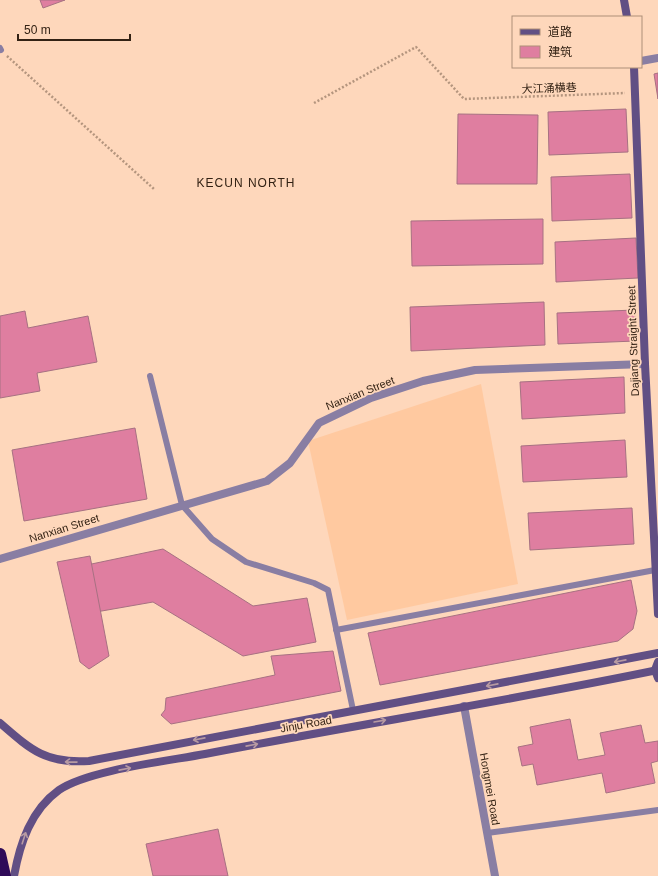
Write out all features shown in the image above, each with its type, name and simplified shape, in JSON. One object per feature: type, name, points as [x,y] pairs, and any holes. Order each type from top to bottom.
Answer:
[{"type":"highway","points":[[0,854],[5,876]]},
{"type":"street","points":[[624,0],[627,16]]},
{"type":"street","points":[[642,61],[658,58]]},
{"type":"street","name":"Dajiang Straight Street","points":[[634,68],[645,364],[658,614]]},
{"type":"street","name":"Nanxian Street","points":[[0,559],[267,480],[290,463],[319,422],[371,398],[423,381],[475,370],[645,364]]},
{"type":"street","name":"Jinju Road","points":[[0,723],[19,740],[43,756],[70,762],[89,761],[658,653]]},
{"type":"street","points":[[657,673],[658,662]]},
{"type":"street","name":"Jinju Road","points":[[14,876],[26,833],[34,818],[45,802],[60,789],[75,782],[124,770],[464,706],[657,673]]},
{"type":"street","name":"Hongmei Road","points":[[464,706],[495,876]]},
{"type":"lane","points":[[150,376],[182,505],[212,539],[246,562],[314,583],[328,590],[353,710]]},
{"type":"lane","points":[[336,630],[655,570]]},
{"type":"lane","points":[[487,833],[658,810]]},
{"type":"path","name":"大江涌横巷","points":[[314,103],[416,47],[464,100],[634,93]]},
{"type":"path","points":[[0,49],[154,189]]},
{"type":"shaded area","points":[[481,384],[518,584],[347,620],[308,441]]},
{"type":"building","points":[[40,0],[65,0],[43,8]]},
{"type":"building","points":[[658,73],[658,99],[654,74]]},
{"type":"building","points":[[626,109],[628,152],[549,155],[548,112]]},
{"type":"building","points":[[458,114],[538,115],[537,184],[457,184]]},
{"type":"building","points":[[630,174],[632,218],[552,221],[551,177]]},
{"type":"building","points":[[543,219],[543,264],[412,266],[411,221]]},
{"type":"building","points":[[636,238],[638,278],[556,282],[555,242]]},
{"type":"building","points":[[544,302],[545,345],[411,351],[410,307]]},
{"type":"building","points":[[635,310],[636,341],[558,344],[557,313]]},
{"type":"building","points":[[25,311],[28,328],[88,316],[97,362],[37,373],[40,391],[0,398],[0,316]]},
{"type":"building","points":[[624,377],[625,413],[522,419],[520,382]]},
{"type":"building","points":[[135,428],[147,499],[24,521],[12,450]]},
{"type":"building","points":[[625,440],[627,477],[523,482],[521,446]]},
{"type":"building","points":[[632,508],[634,544],[530,550],[528,513]]},
{"type":"building","points":[[163,549],[253,606],[307,598],[316,642],[243,656],[153,602],[96,612],[82,566]]},
{"type":"building","points":[[90,556],[109,656],[89,669],[80,662],[57,562]]},
{"type":"building","points":[[631,580],[637,611],[633,629],[618,641],[380,685],[368,633]]},
{"type":"building","points":[[333,651],[341,691],[171,724],[161,715],[165,710],[166,698],[275,675],[271,656]]},
{"type":"building","points":[[570,719],[578,760],[605,755],[600,733],[641,725],[645,743],[658,741],[658,761],[651,763],[655,783],[606,793],[602,773],[537,785],[533,764],[522,766],[518,747],[533,744],[530,727]]},
{"type":"building","points":[[218,829],[228,876],[153,876],[146,844]]},
{"type":"district","name":"KECUN NORTH","points":[[246,183]]}]
